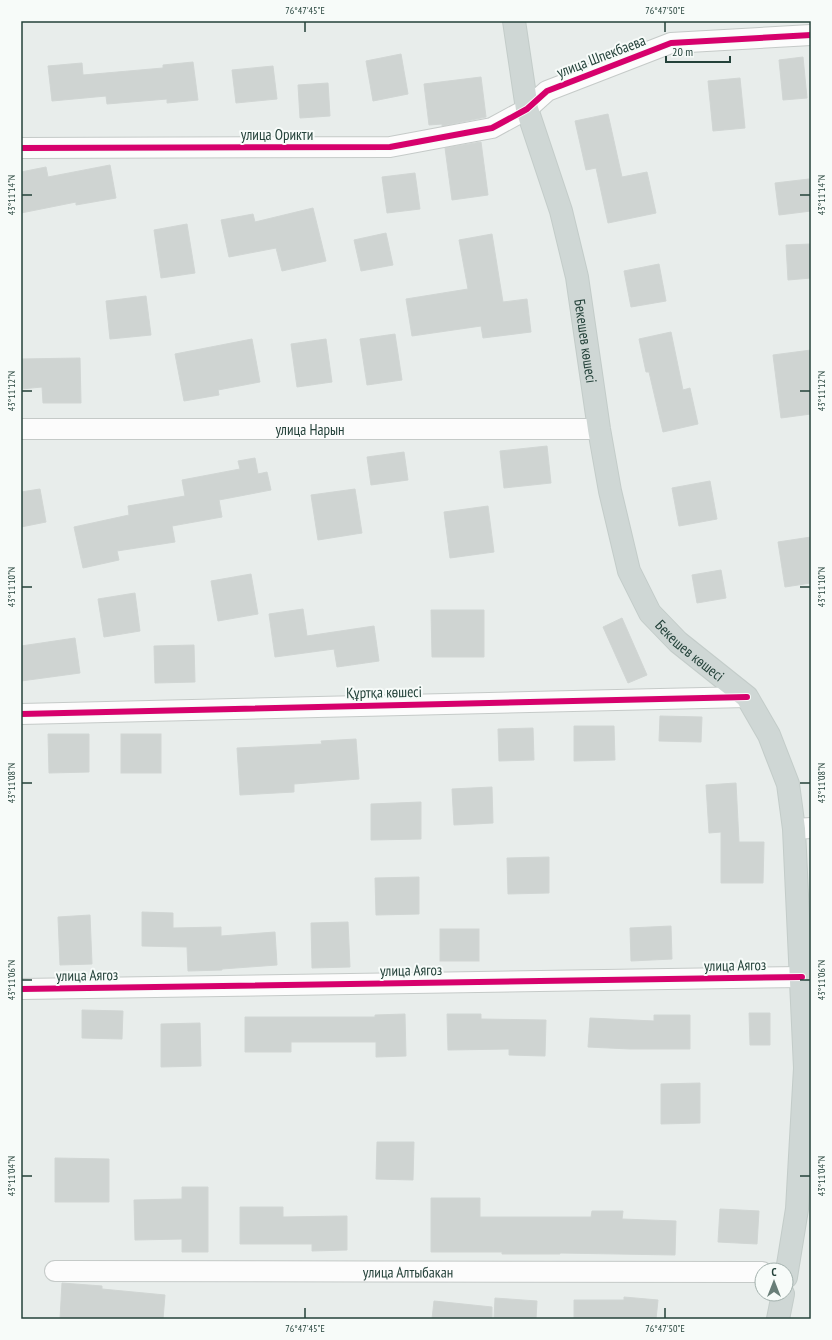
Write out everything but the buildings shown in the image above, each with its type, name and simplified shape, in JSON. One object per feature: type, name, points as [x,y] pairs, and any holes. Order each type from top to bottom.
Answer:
[{"type":"main road","name":"Бекешев көшесі","points":[[514,21],[527,109],[560,211],[577,277],[598,429],[628,571],[650,613],[678,642],[747,697],[769,735],[788,784],[803,829],[802,978],[808,1068],[797,1208],[788,1262]]},
{"type":"main road","points":[[778,1319],[781,1302]]},
{"type":"street","name":"улица Шпекбаева","points":[[527,109],[547,91],[671,44],[811,35]]},
{"type":"street","name":"улица Орикти","points":[[21,148],[390,147],[492,128],[527,109]]},
{"type":"street","name":"улица Нарын","points":[[21,428],[598,429]]},
{"type":"street","name":"Құртқа көшесі","points":[[21,714],[747,697]]},
{"type":"street","name":"улица Аягоз","points":[[21,989],[802,978]]},
{"type":"street","name":"улица Алтыбакан","points":[[55,1271],[754,1272]]},
{"type":"cycle path","points":[[21,148],[390,147],[492,128],[527,109],[547,91],[671,43],[811,35]]},
{"type":"cycle path","points":[[21,714],[747,697]]},
{"type":"cycle path","points":[[21,989],[802,977]]}]
